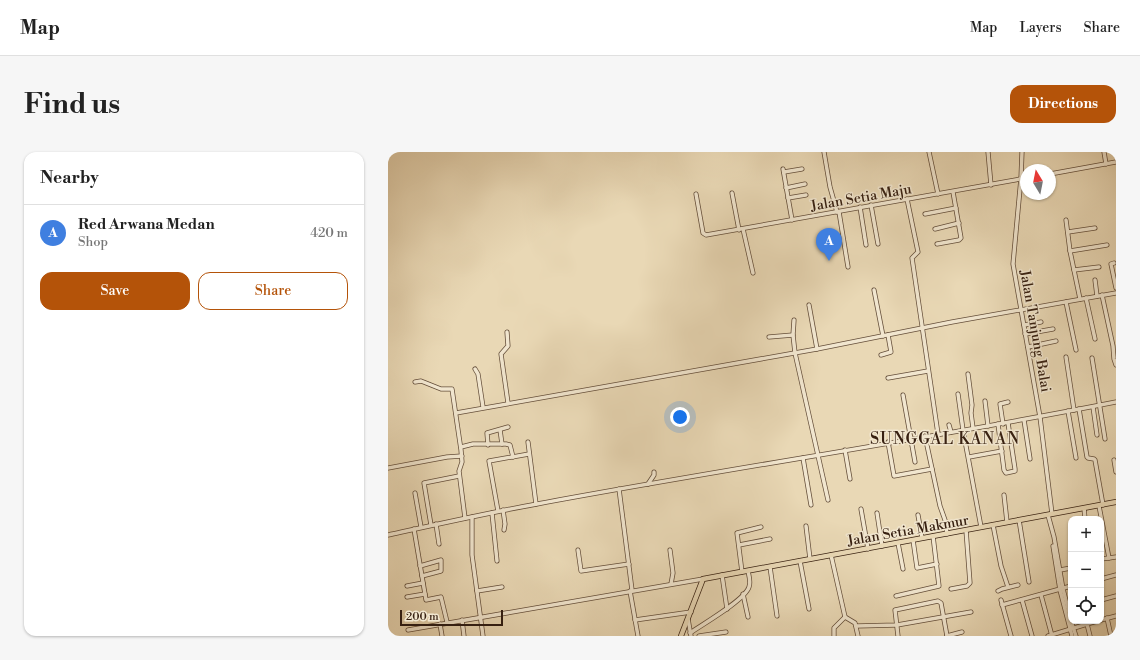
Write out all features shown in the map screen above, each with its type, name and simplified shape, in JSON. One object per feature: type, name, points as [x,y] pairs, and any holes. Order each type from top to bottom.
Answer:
[{"type":"main road","name":"Jalan Setia Makmur","points":[[703,579],[1116,502]]},
{"type":"main road","points":[[681,636],[703,579]]},
{"type":"street","points":[[824,152],[830,187],[838,212],[848,267]]},
{"type":"street","points":[[929,152],[938,194]]},
{"type":"street","points":[[988,152],[991,185]]},
{"type":"street","name":"Jalan Tanjung Balai","points":[[1022,152],[1022,164]]},
{"type":"street","points":[[1104,152],[1106,164]]},
{"type":"street","points":[[1056,173],[1116,162]]},
{"type":"street","points":[[792,220],[784,170],[802,169]]},
{"type":"street","name":"Jalan Setia Maju","points":[[696,194],[704,234],[710,235],[871,205],[953,192],[1020,178]]},
{"type":"street","points":[[786,188],[805,184]]},
{"type":"street","name":"Jalan Tanjung Balai","points":[[1020,189],[1013,264],[1040,417],[1052,535],[1056,558]]},
{"type":"street","points":[[937,244],[961,239],[962,237],[953,192]]},
{"type":"street","points":[[732,193],[753,273]]},
{"type":"street","points":[[788,198],[806,195]]},
{"type":"street","points":[[907,199],[918,251],[918,253],[912,258],[938,434]]},
{"type":"street","points":[[871,205],[878,244]]},
{"type":"street","points":[[860,208],[866,245]]},
{"type":"street","points":[[925,214],[956,208]]},
{"type":"street","points":[[1066,220],[1070,251],[1080,299]]},
{"type":"street","points":[[935,229],[959,223]]},
{"type":"street","points":[[1068,232],[1094,228]]},
{"type":"street","points":[[1070,251],[1107,245]]},
{"type":"street","points":[[1114,263],[1111,264],[1116,288]]},
{"type":"street","points":[[1074,270],[1099,267]]},
{"type":"street","points":[[1095,280],[1097,296]]},
{"type":"street","points":[[874,290],[883,336]]},
{"type":"street","points":[[456,413],[817,349],[1116,293]]},
{"type":"street","points":[[1102,295],[1114,346],[1114,359],[1116,365]]},
{"type":"street","points":[[1086,298],[1095,339]]},
{"type":"street","points":[[1066,302],[1076,350]]},
{"type":"street","points":[[809,305],[817,349]]},
{"type":"street","points":[[794,320],[793,335],[795,353],[828,500]]},
{"type":"street","points":[[1024,326],[1041,322]]},
{"type":"street","points":[[1025,334],[1053,329]]},
{"type":"street","points":[[507,332],[508,346],[501,354],[508,403]]},
{"type":"street","points":[[769,336],[793,335]]},
{"type":"street","points":[[881,355],[891,352],[888,335]]},
{"type":"street","points":[[1028,347],[1056,341]]},
{"type":"street","points":[[1066,357],[1074,410]]},
{"type":"street","points":[[1092,358],[1105,440]]},
{"type":"street","points":[[475,369],[478,374],[483,407]]},
{"type":"street","points":[[888,378],[928,371]]},
{"type":"street","points":[[968,374],[972,405],[971,413],[974,428]]},
{"type":"street","points":[[415,382],[421,381],[441,389],[452,388],[462,456],[459,471],[465,518]]},
{"type":"street","points":[[958,394],[963,430],[981,527]]},
{"type":"street","points":[[903,395],[915,462]]},
{"type":"street","points":[[985,401],[988,426]]},
{"type":"street","points":[[1008,402],[1000,404],[1002,452],[1006,473],[1015,471],[1013,448],[1008,422]]},
{"type":"street","points":[[388,535],[536,504],[888,442],[1024,420],[1116,402]]},
{"type":"street","points":[[1093,407],[1097,435]]},
{"type":"street","points":[[1079,409],[1087,457],[1095,460],[1109,558]]},
{"type":"street","points":[[1068,411],[1076,458]]},
{"type":"street","points":[[1024,420],[1030,459]]},
{"type":"street","points":[[949,425],[951,432]]},
{"type":"street","points":[[488,445],[487,433],[508,427]]},
{"type":"street","points":[[500,430],[502,444]]},
{"type":"street","points":[[925,436],[948,534]]},
{"type":"street","points":[[528,442],[536,504]]},
{"type":"street","points":[[888,442],[894,476],[932,469]]},
{"type":"street","points":[[461,447],[473,444],[510,445],[513,457]]},
{"type":"street","points":[[845,450],[850,479]]},
{"type":"street","points":[[969,457],[1002,452]]},
{"type":"street","points":[[498,512],[488,462],[530,454]]},
{"type":"street","points":[[388,468],[447,457],[462,456]]},
{"type":"street","points":[[803,458],[811,505]]},
{"type":"street","points":[[1114,460],[1116,472]]},
{"type":"street","points":[[648,484],[654,475],[654,472]]},
{"type":"street","points":[[431,525],[424,483],[460,476]]},
{"type":"street","points":[[619,489],[638,636]]},
{"type":"street","points":[[416,493],[421,527]]},
{"type":"street","points":[[1004,495],[1007,522]]},
{"type":"street","points":[[1084,508],[1085,516]]},
{"type":"street","points":[[861,509],[868,549]]},
{"type":"street","points":[[504,510],[504,530]]},
{"type":"street","points":[[492,513],[497,561]]},
{"type":"street","points":[[877,513],[882,546]]},
{"type":"street","points":[[918,515],[922,538]]},
{"type":"street","points":[[472,517],[472,555],[483,636]]},
{"type":"street","points":[[1019,520],[1029,582]]},
{"type":"street","points":[[436,524],[439,544]]},
{"type":"street","points":[[993,525],[1001,566],[1008,587]]},
{"type":"street","points":[[806,526],[810,559]]},
{"type":"street","points":[[742,572],[738,532],[761,527]]},
{"type":"street","points":[[414,529],[426,600],[441,598],[447,622]]},
{"type":"street","points":[[951,589],[970,584],[966,530]]},
{"type":"street","points":[[896,596],[939,586],[933,536]]},
{"type":"street","points":[[739,545],[770,539]]},
{"type":"street","points":[[913,540],[917,568],[937,564]]},
{"type":"street","points":[[898,543],[903,569]]},
{"type":"street","points":[[578,550],[581,572],[629,564]]},
{"type":"street","points":[[670,550],[674,573],[671,584]]},
{"type":"street","points":[[831,555],[845,617]]},
{"type":"street","points":[[1104,559],[1116,557]]},
{"type":"street","points":[[1056,558],[1060,570],[1061,589]]},
{"type":"street","points":[[1056,558],[1061,589],[1068,608]]},
{"type":"street","points":[[420,566],[441,560],[441,571],[422,576]]},
{"type":"street","points":[[800,561],[809,609]]},
{"type":"street","points":[[770,567],[778,616]]},
{"type":"street","points":[[1060,570],[1068,569]]},
{"type":"street","points":[[688,619],[690,634],[735,603],[749,589],[750,584],[748,571]]},
{"type":"street","points":[[722,575],[727,609]]},
{"type":"street","points":[[1104,578],[1116,576]]},
{"type":"street","points":[[408,630],[447,622],[703,579]]},
{"type":"street","points":[[407,586],[423,583]]},
{"type":"street","points":[[998,591],[1018,585]]},
{"type":"street","points":[[477,591],[502,587]]},
{"type":"street","points":[[1002,605],[1068,587]]},
{"type":"street","points":[[407,597],[425,594]]},
{"type":"street","points":[[743,594],[748,618]]},
{"type":"street","points":[[1041,595],[1050,636],[1087,624],[1090,636]]},
{"type":"street","points":[[1104,599],[1116,596]]},
{"type":"street","points":[[1001,600],[1011,636]]},
{"type":"street","points":[[1022,600],[1032,636]]},
{"type":"street","points":[[898,636],[895,612],[896,608],[935,602],[941,603],[946,636],[962,632]]},
{"type":"street","points":[[635,620],[691,612]]},
{"type":"street","points":[[856,626],[896,625],[971,612]]},
{"type":"street","points":[[1111,636],[1106,618],[1116,616]]},
{"type":"street","points":[[845,617],[853,621],[856,626],[858,636]]},
{"type":"street","points":[[834,636],[834,628],[845,617]]},
{"type":"street","points":[[462,620],[464,636]]},
{"type":"street","points":[[440,624],[442,636]]},
{"type":"street","points":[[1071,624],[1076,636]]},
{"type":"street","points":[[1071,624],[1072,636]]},
{"type":"street","points":[[699,636],[726,632]]},
{"type":"place","name":"Red Arwana Medan","points":[[829,261]]},
{"type":"district","name":"SUNGGAL KANAN","points":[[945,438]]}]
